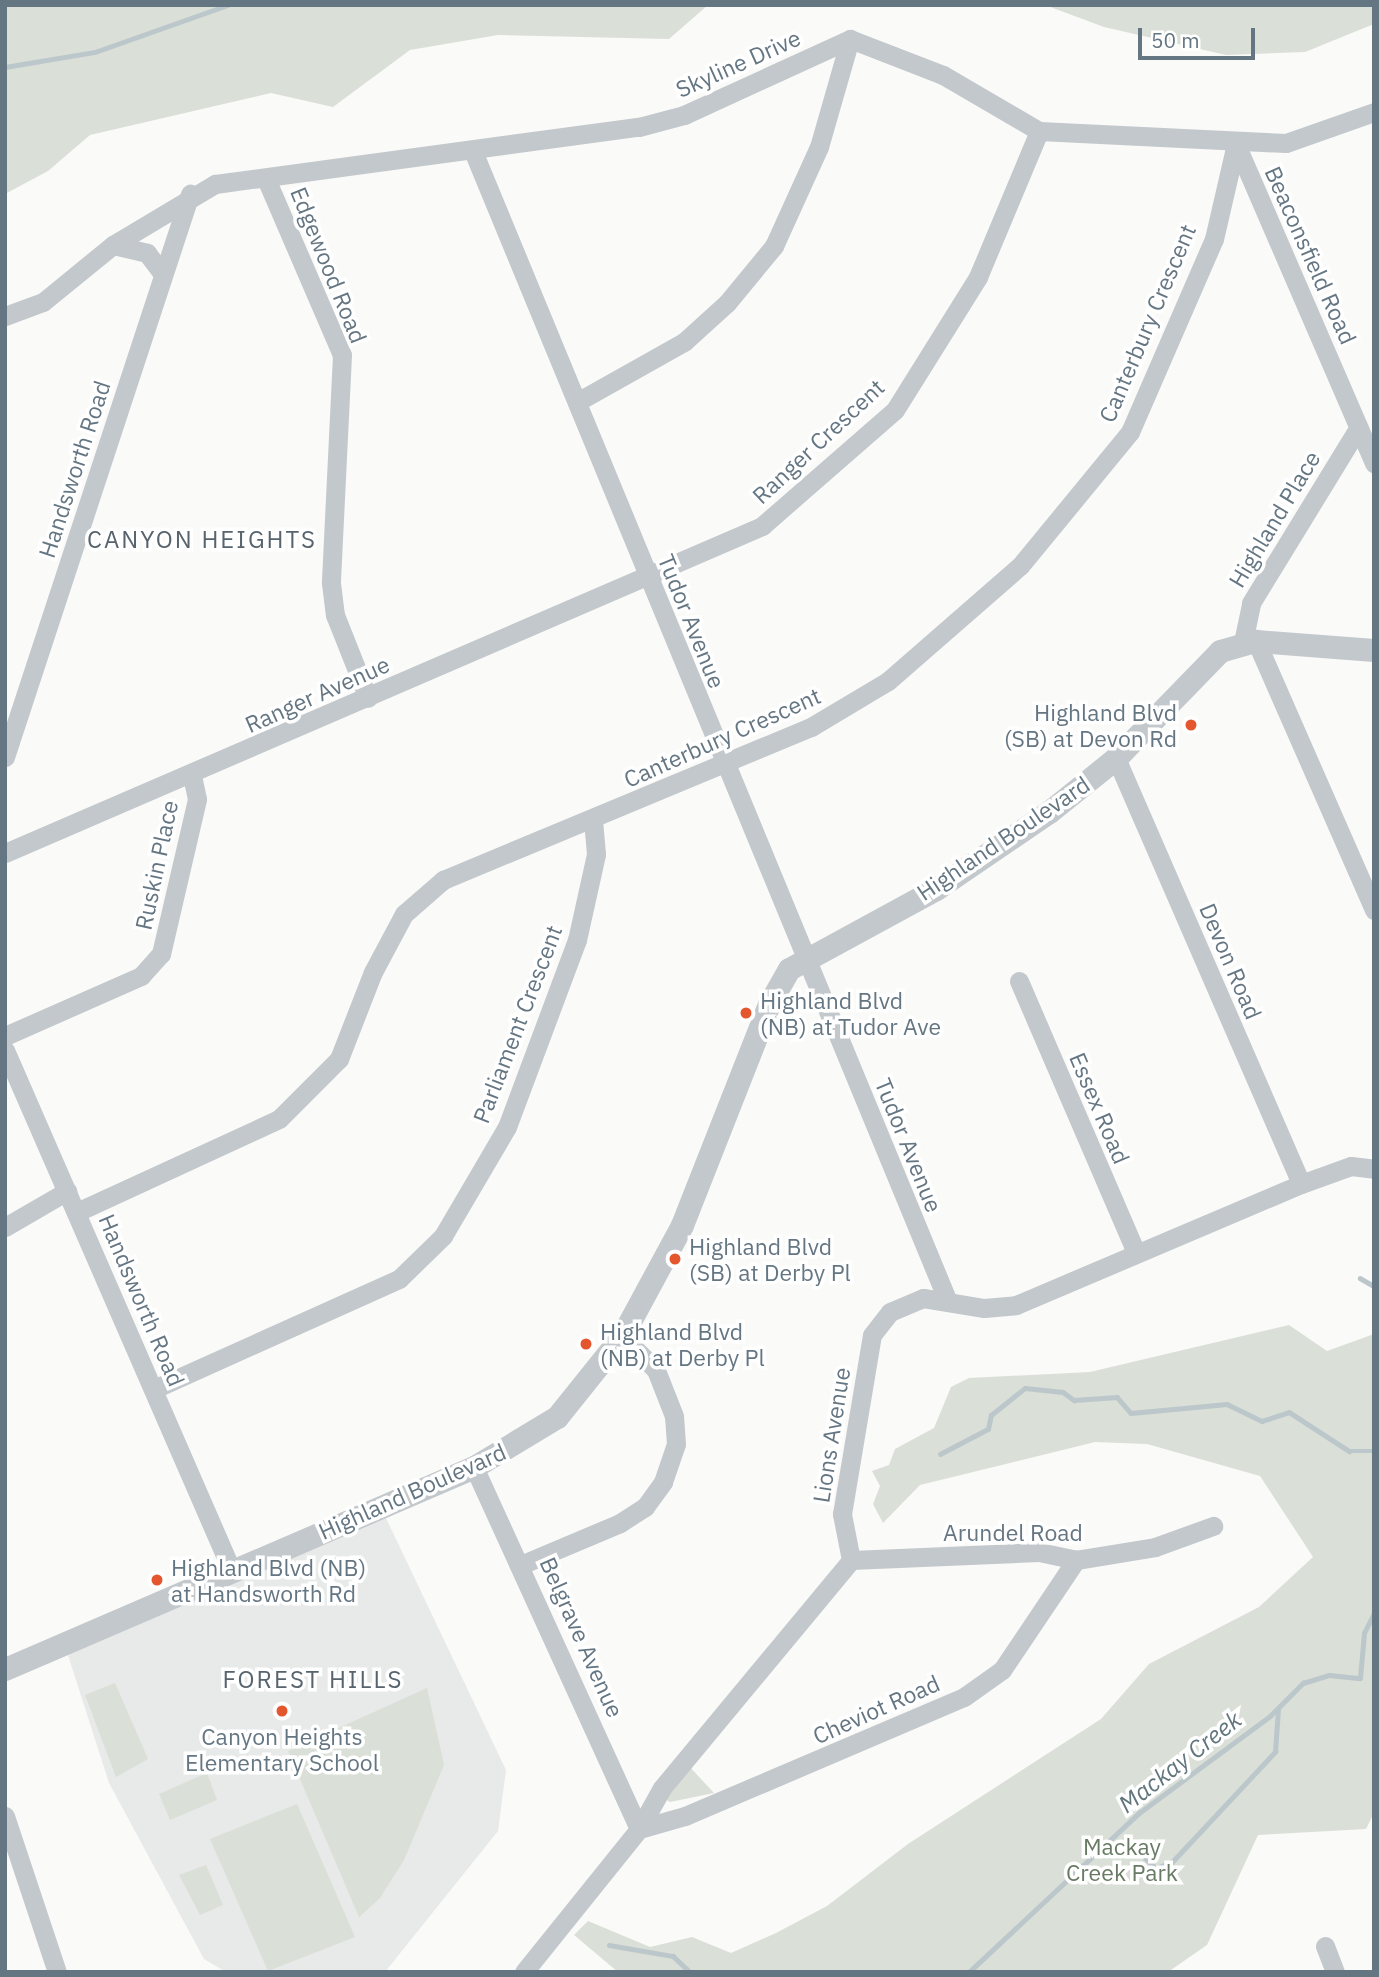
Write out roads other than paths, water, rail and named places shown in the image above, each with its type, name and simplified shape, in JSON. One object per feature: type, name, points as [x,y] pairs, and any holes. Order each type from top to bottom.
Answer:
[{"type":"street","points":[[577,402],[684,342],[727,303],[775,246],[819,147],[850,39],[943,75],[1039,131],[1236,144],[1286,143],[1374,112]]},
{"type":"street","name":"Skyline Drive","points":[[5,316],[43,302],[113,245],[190,194],[215,184],[267,181],[684,116],[850,39]]},
{"type":"street","name":"Ranger Crescent","points":[[648,579],[762,526],[895,410],[978,277],[1039,131]]},
{"type":"street","name":"Beaconsfield Road","points":[[1236,144],[1374,463]]},
{"type":"street","name":"Canterbury Crescent","points":[[77,1212],[279,1119],[339,1059],[404,914],[443,880],[593,821],[811,727],[888,681],[1020,566],[1086,491],[1129,432],[1214,239],[1236,144]]},
{"type":"street","name":"Tudor Avenue","points":[[473,151],[724,765],[948,1302]]},
{"type":"street","name":"Edgewood Road","points":[[267,181],[342,355],[331,583],[335,614],[368,698]]},
{"type":"street","name":"Handsworth Road","points":[[5,757],[190,194]]},
{"type":"street","points":[[113,245],[147,253],[162,274]]},
{"type":"street","name":"Highland Place","points":[[1250,641],[1251,603],[1359,427]]},
{"type":"street","name":"Ranger Avenue","points":[[5,853],[648,579]]},
{"type":"street","points":[[1250,641],[1374,650]]},
{"type":"street","points":[[1250,641],[1275,680],[1374,909]]},
{"type":"street","name":"Highland Boulevard","points":[[5,1669],[231,1569],[474,1467],[557,1417],[622,1336],[682,1225],[768,1004],[803,956],[936,889],[1116,758],[1206,663],[1250,641]]},
{"type":"street","name":"Devon Road","points":[[1116,758],[1301,1184]]},
{"type":"street","name":"Ruskin Place","points":[[5,1036],[141,976],[161,954],[197,799],[192,775]]},
{"type":"street","name":"Parliament Crescent","points":[[154,1389],[399,1279],[443,1236],[507,1127],[578,940],[596,853],[593,821]]},
{"type":"street","name":"Essex Road","points":[[1019,981],[1136,1254]]},
{"type":"street","name":"Handsworth Road","points":[[5,1050],[231,1569]]},
{"type":"street","name":"Lions Avenue","points":[[850,1560],[842,1514],[872,1335],[890,1312],[923,1298],[984,1308],[1016,1304],[1301,1184],[1351,1166],[1374,1169]]},
{"type":"street","points":[[5,1227],[68,1191]]},
{"type":"street","points":[[523,1564],[620,1523],[645,1507],[663,1482],[676,1444],[674,1416],[656,1370],[622,1336]]},
{"type":"street","name":"Belgrave Avenue","points":[[474,1467],[523,1564],[639,1829]]},
{"type":"street","name":"Arundel Road","points":[[850,1560],[1039,1552],[1076,1560],[1156,1547],[1213,1526]]},
{"type":"street","points":[[524,1972],[639,1829],[662,1788],[850,1560]]},
{"type":"street","name":"Cheviot Road","points":[[639,1829],[685,1816],[964,1697],[1002,1670],[1076,1560]]},
{"type":"street","points":[[5,1816],[57,1972]]},
{"type":"street","points":[[1325,1946],[1335,1972]]},
{"type":"waterway","points":[[5,67],[95,52],[228,5]]},
{"type":"waterway","points":[[1360,1278],[1374,1286]]},
{"type":"waterway","points":[[940,1454],[988,1429],[991,1415],[1025,1388],[1063,1392],[1074,1400],[1117,1397],[1131,1413],[1227,1404],[1262,1421],[1289,1412],[1349,1451],[1374,1451]]},
{"type":"waterway","name":"Mackay Creek","points":[[969,1972],[1139,1813],[1270,1716],[1303,1683],[1329,1675],[1360,1678],[1364,1633],[1374,1613]]},
{"type":"waterway","name":"Mackay Creek","points":[[1111,1844],[1130,1843],[1156,1868],[1172,1862],[1275,1752],[1278,1709]]},
{"type":"waterway","points":[[609,1945],[673,1956],[690,1972]]},
{"type":"place","name":"Highland Blvd (SB) at Devon Rd","points":[[1191,725]]},
{"type":"place","name":"Highland Blvd (NB) at Tudor Ave","points":[[746,1013]]},
{"type":"place","name":"Highland Blvd (SB) at Derby Pl","points":[[675,1259]]},
{"type":"place","name":"Highland Blvd (NB) at Derby Pl","points":[[586,1344]]},
{"type":"place","name":"Highland Blvd (NB) at Handsworth Rd","points":[[157,1580]]},
{"type":"place","name":"Canyon Heights Elementary School","points":[[282,1711]]},
{"type":"district","name":"CANYON HEIGHTS","points":[[202,540]]},
{"type":"district","name":"FOREST HILLS","points":[[313,1680]]},
{"type":"park label","name":"Mackay Creek Park","points":[[1122,1859]]}]
